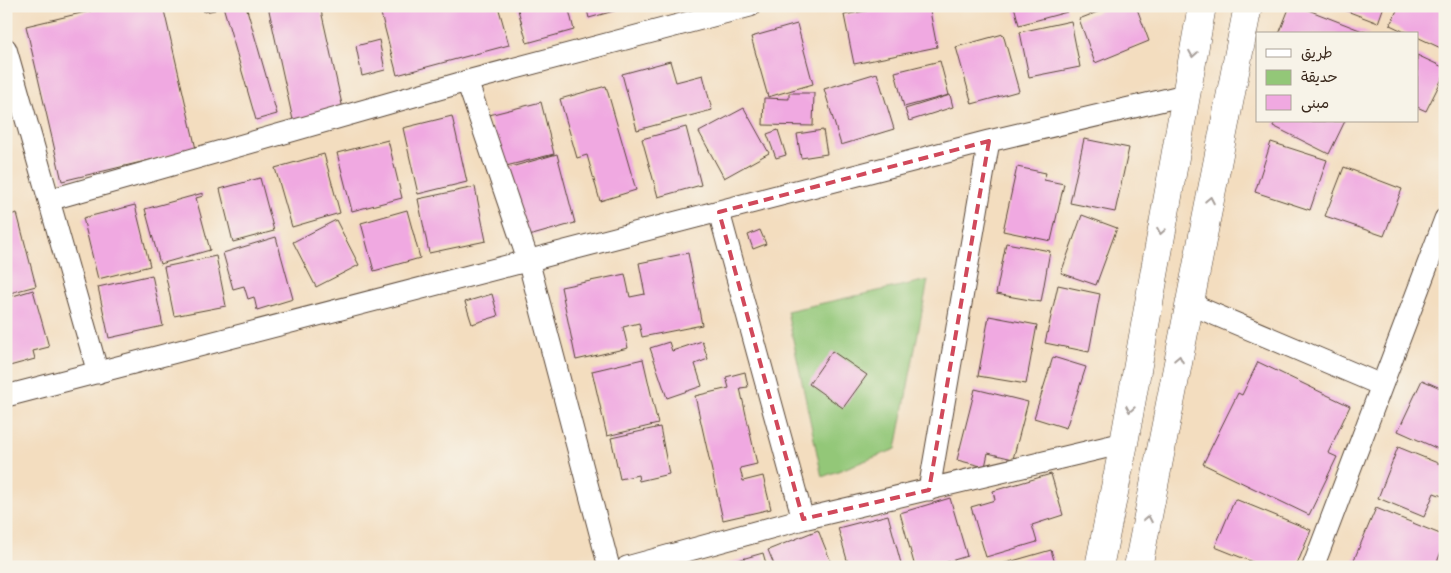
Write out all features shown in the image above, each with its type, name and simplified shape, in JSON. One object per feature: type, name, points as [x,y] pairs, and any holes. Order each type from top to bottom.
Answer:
[{"type":"street","points":[[49,200],[467,81],[750,6]]},
{"type":"street","points":[[1100,567],[1202,6]]},
{"type":"street","points":[[1138,567],[1248,6]]},
{"type":"street","points":[[6,49],[98,373]]},
{"type":"street","points":[[467,81],[528,260],[609,567]]},
{"type":"street","points":[[6,396],[989,141],[1185,95]]},
{"type":"street","points":[[929,490],[989,141]]},
{"type":"street","points":[[719,212],[803,519]]},
{"type":"street","points":[[1313,567],[1445,219]]},
{"type":"street","points":[[1190,304],[1381,385]]},
{"type":"street","points":[[627,567],[803,519],[1124,443]]},
{"type":"highlighted area","points":[[989,141],[929,490],[803,519],[719,212]]},
{"type":"green space","points":[[928,280],[896,449],[822,477],[787,311]]},
{"type":"building","points":[[111,6],[163,6],[196,149],[62,181],[26,26]]},
{"type":"building","points":[[203,6],[214,6],[215,10],[204,12]]},
{"type":"building","points":[[223,6],[246,6],[277,114],[256,120]]},
{"type":"building","points":[[268,6],[320,6],[343,109],[293,120]]},
{"type":"building","points":[[379,6],[498,6],[509,45],[397,75]]},
{"type":"building","points":[[517,6],[568,6],[574,30],[527,43]]},
{"type":"building","points":[[586,6],[628,6],[628,7],[589,18]]},
{"type":"building","points":[[891,6],[929,6],[937,47],[854,64],[844,15]]},
{"type":"building","points":[[1014,6],[1066,6],[1067,12],[1019,25]]},
{"type":"building","points":[[1113,6],[1136,6],[1149,41],[1095,63],[1079,19]]},
{"type":"building","points":[[1290,6],[1298,6],[1365,32],[1280,32]]},
{"type":"building","points":[[1334,6],[1384,6],[1378,23]]},
{"type":"building","points":[[1399,6],[1445,6],[1445,50],[1418,37],[1418,32],[1405,32],[1390,25]]},
{"type":"building","points":[[1071,21],[1080,67],[1029,77],[1020,32]]},
{"type":"building","points":[[797,24],[813,84],[768,97],[751,37]]},
{"type":"building","points":[[1003,34],[1019,91],[972,104],[956,47]]},
{"type":"building","points":[[379,40],[385,70],[362,76],[356,46]]},
{"type":"building","points":[[1418,55],[1445,68],[1445,73],[1426,111],[1418,107]]},
{"type":"building","points":[[670,61],[676,82],[703,75],[712,110],[637,130],[622,74]]},
{"type":"building","points":[[940,61],[949,95],[904,107],[895,72]]},
{"type":"building","points":[[877,73],[894,129],[841,145],[824,89]]},
{"type":"building","points":[[606,86],[636,190],[600,201],[587,155],[577,158],[560,99]]},
{"type":"building","points":[[789,93],[814,93],[813,126],[763,125],[764,98],[789,99]]},
{"type":"building","points":[[950,95],[953,107],[909,121],[905,109]]},
{"type":"building","points":[[541,102],[554,154],[502,167],[489,115]]},
{"type":"building","points":[[744,108],[769,153],[724,178],[699,132]]},
{"type":"building","points":[[452,116],[467,182],[418,194],[403,128]]},
{"type":"building","points":[[1275,122],[1345,122],[1329,154],[1273,126]]},
{"type":"building","points":[[686,127],[701,185],[658,197],[642,139]]},
{"type":"building","points":[[778,130],[786,155],[776,158],[767,134]]},
{"type":"building","points":[[823,130],[827,154],[801,158],[797,134]]},
{"type":"building","points":[[1084,139],[1129,148],[1115,212],[1070,203]]},
{"type":"building","points":[[388,140],[402,198],[352,211],[337,153]]},
{"type":"building","points":[[1271,142],[1327,160],[1310,210],[1255,192]]},
{"type":"building","points":[[324,154],[340,213],[292,227],[275,168]]},
{"type":"building","points":[[557,154],[575,223],[522,238],[504,169]]},
{"type":"building","points":[[1017,167],[1046,173],[1044,180],[1064,184],[1051,241],[1003,231]]},
{"type":"building","points":[[1344,167],[1402,189],[1384,236],[1325,216]]},
{"type":"building","points":[[260,178],[274,231],[233,242],[220,189]]},
{"type":"building","points":[[475,187],[486,241],[429,253],[418,199]]},
{"type":"building","points":[[203,193],[203,196],[196,198],[210,250],[160,264],[145,209]]},
{"type":"building","points":[[135,205],[150,266],[98,279],[83,218]]},
{"type":"building","points":[[407,210],[420,258],[374,271],[361,223]]},
{"type":"building","points":[[17,213],[36,286],[6,294],[6,216]]},
{"type":"building","points":[[1082,215],[1117,228],[1096,285],[1061,273]]},
{"type":"building","points":[[336,220],[359,265],[316,287],[293,242]]},
{"type":"building","points":[[760,230],[766,244],[753,249],[748,235]]},
{"type":"building","points":[[276,237],[293,299],[257,310],[254,297],[248,299],[244,286],[233,289],[223,253]]},
{"type":"building","points":[[1006,243],[1050,251],[1041,302],[996,294]]},
{"type":"building","points":[[688,253],[702,325],[642,337],[639,323],[623,327],[628,348],[576,360],[561,287],[625,274],[630,297],[645,294],[639,263]]},
{"type":"building","points":[[216,256],[226,306],[174,316],[164,267]]},
{"type":"building","points":[[152,275],[163,326],[109,338],[98,287]]},
{"type":"building","points":[[1058,285],[1100,294],[1089,352],[1045,343]]},
{"type":"building","points":[[33,290],[49,347],[33,351],[35,359],[6,367],[6,298]]},
{"type":"building","points":[[492,294],[498,316],[472,324],[465,302]]},
{"type":"building","points":[[989,316],[1037,325],[1026,384],[978,376]]},
{"type":"building","points":[[702,341],[708,359],[695,364],[702,386],[667,398],[650,348],[669,342],[672,351]]},
{"type":"building","points":[[832,351],[867,375],[843,408],[809,384]]},
{"type":"building","points":[[1053,357],[1086,367],[1066,428],[1034,418]]},
{"type":"building","points":[[643,359],[658,424],[607,436],[592,371]]},
{"type":"building","points":[[1258,362],[1350,406],[1328,453],[1337,457],[1309,515],[1203,464],[1238,393],[1242,395]]},
{"type":"building","points":[[745,372],[748,387],[740,388],[757,464],[740,468],[743,481],[763,476],[771,509],[723,520],[695,396],[729,388],[726,377]]},
{"type":"building","points":[[1422,380],[1445,390],[1445,452],[1398,431]]},
{"type":"building","points":[[975,389],[1028,402],[1013,459],[988,453],[985,467],[957,460]]},
{"type":"building","points":[[660,427],[669,474],[639,481],[638,475],[620,479],[611,438]]},
{"type":"building","points":[[1398,447],[1445,466],[1445,497],[1434,493],[1424,517],[1378,498]]},
{"type":"building","points":[[1051,474],[1063,515],[1032,525],[1037,542],[986,557],[971,507],[995,500],[993,491]]},
{"type":"building","points":[[950,498],[967,556],[931,567],[915,567],[900,513]]},
{"type":"building","points":[[1235,499],[1311,530],[1296,567],[1265,567],[1215,547]]},
{"type":"building","points":[[1376,508],[1445,536],[1445,542],[1435,567],[1365,567],[1353,562]]},
{"type":"building","points":[[888,515],[902,567],[849,567],[838,528]]},
{"type":"building","points":[[818,530],[833,567],[775,567],[768,550]]},
{"type":"building","points":[[1051,550],[1056,567],[995,567],[995,566]]},
{"type":"building","points":[[763,553],[767,567],[717,567],[717,566]]}]
